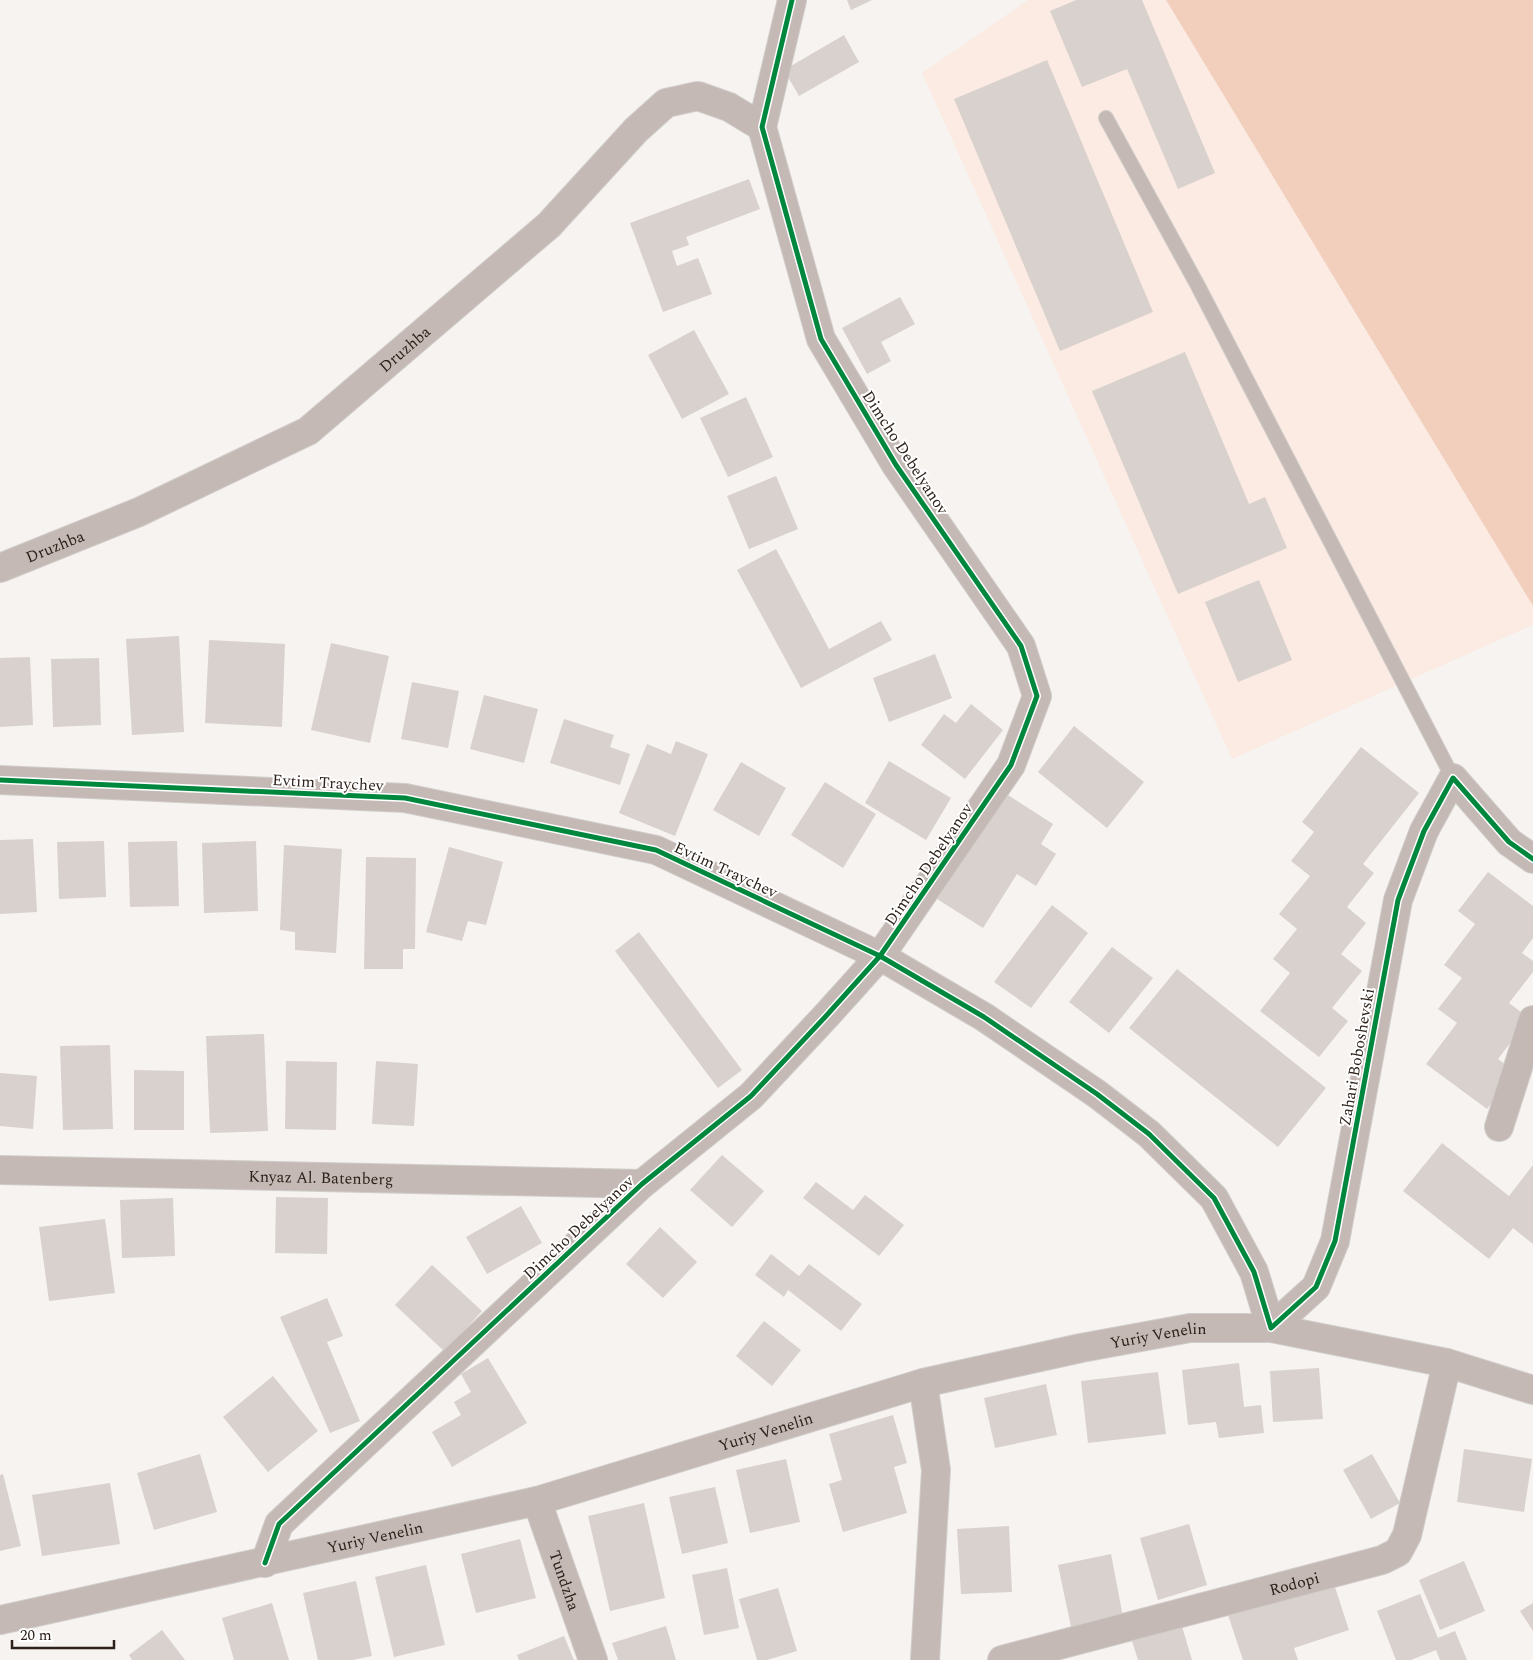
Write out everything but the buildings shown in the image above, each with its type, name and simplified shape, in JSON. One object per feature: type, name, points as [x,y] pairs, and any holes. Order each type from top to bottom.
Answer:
[{"type":"street","name":"Dimcho Debelyanov","points":[[265,1563],[279,1524],[642,1184],[752,1096],[880,956],[1011,765],[1037,696],[1021,646],[896,465],[821,339],[762,127],[792,0]]},
{"type":"street","name":"Druzhba","points":[[0,568],[139,512],[308,431],[549,225],[636,130],[666,103],[698,96],[729,107],[762,127]]},
{"type":"street","points":[[1454,778],[1509,842],[1533,859]]},
{"type":"street","name":"Zahari Boboshevski","points":[[1271,1328],[1316,1287],[1336,1241],[1398,900],[1424,831],[1454,778]]},
{"type":"street","name":"Evtim Traychev","points":[[0,780],[405,798],[656,850],[880,956],[984,1016],[1090,1089],[1149,1134],[1214,1198],[1254,1272],[1271,1328]]},
{"type":"street","points":[[1499,1127],[1533,1020]]},
{"type":"street","name":"Knyaz Al. Batenberg","points":[[0,1170],[642,1184]]},
{"type":"street","name":"Yuriy Venelin","points":[[0,1620],[265,1563],[537,1501],[923,1383],[1081,1348],[1190,1328],[1271,1328],[1447,1363],[1533,1390]]},
{"type":"street","name":"Rodopi","points":[[1002,1660],[1382,1560],[1398,1552],[1407,1535],[1447,1363]]},
{"type":"street","points":[[923,1383],[936,1470],[925,1660]]},
{"type":"street","name":"Tundzha","points":[[537,1501],[594,1660]]},
{"type":"lane","points":[[1106,118],[1198,286],[1454,778]]},
{"type":"shaded area","points":[[1028,0],[1166,0],[1533,606],[1533,625],[1232,759],[922,73]]},
{"type":"shaded area","points":[[1166,0],[1533,0],[1533,606]]},
{"type":"cycle path","points":[[265,1563],[279,1524],[642,1184],[751,1096],[880,956],[1011,765],[1037,696],[1021,646],[896,465],[821,339],[762,127],[792,0]]},
{"type":"cycle path","points":[[0,780],[405,798],[656,850],[880,956],[984,1017],[1097,1094],[1149,1134],[1214,1198],[1254,1272],[1271,1328],[1316,1287],[1335,1241],[1398,900],[1424,831],[1453,778],[1509,842],[1533,859]]}]
